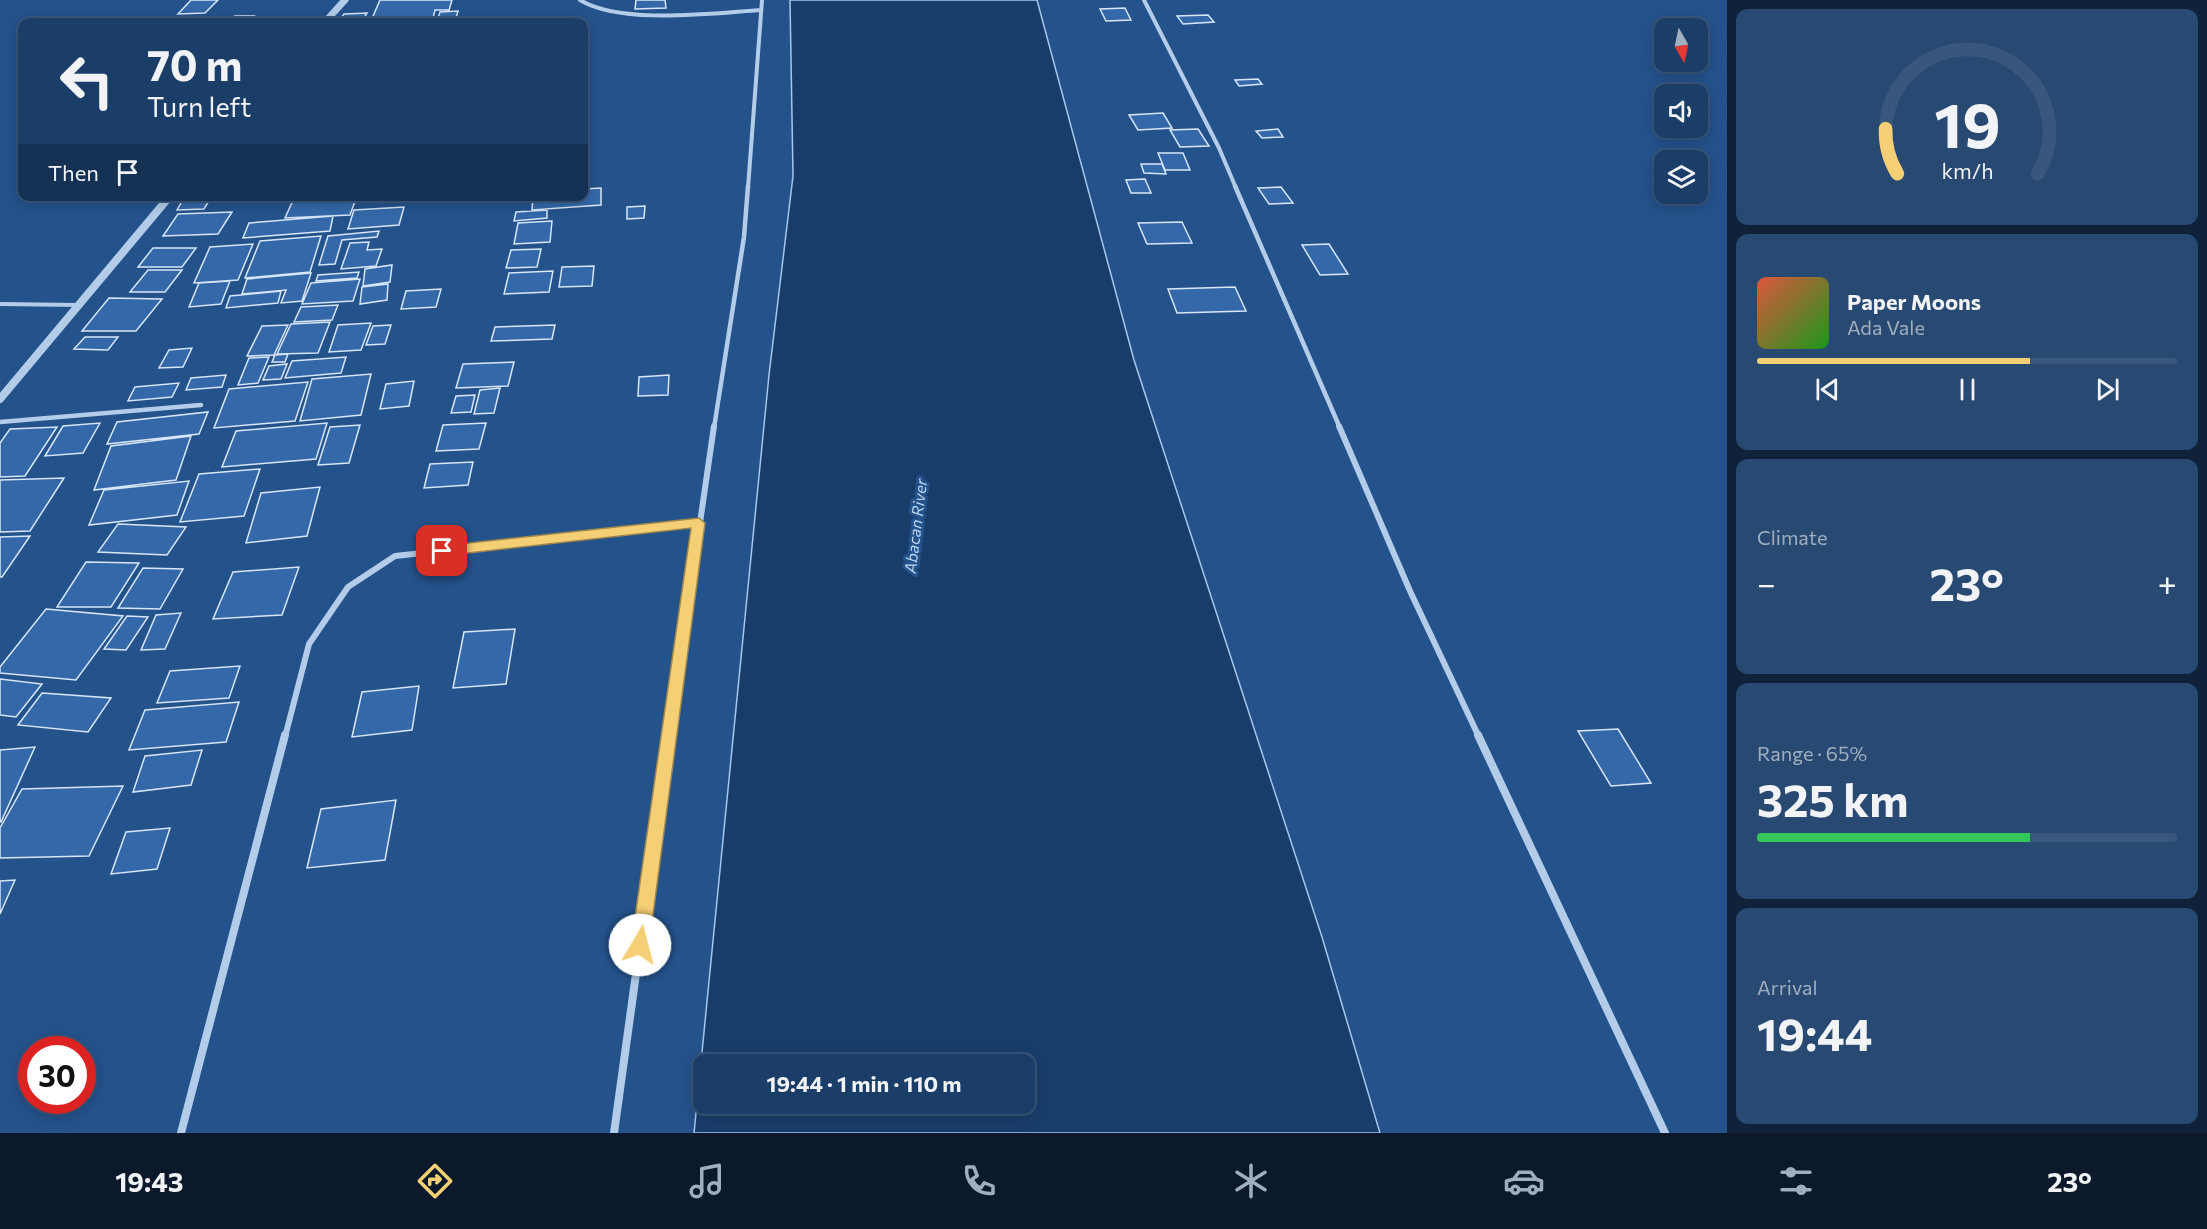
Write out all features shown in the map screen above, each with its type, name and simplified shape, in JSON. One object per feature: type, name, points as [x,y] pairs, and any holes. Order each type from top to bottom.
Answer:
[{"type":"street","points":[[329,18],[345,0]]},
{"type":"street","points":[[580,0],[584,6],[615,12],[686,14],[761,10]]},
{"type":"street","points":[[614,1133],[699,523],[744,237],[762,0]]},
{"type":"street","points":[[1144,0],[1219,148],[1410,591],[1665,1133]]},
{"type":"street","points":[[0,399],[166,201]]},
{"type":"street","points":[[0,422],[201,405]]},
{"type":"street","points":[[181,1133],[309,644],[348,587],[395,556],[699,523]]},
{"type":"lane","points":[[0,304],[78,305]]},
{"type":"water","name":"Abacan River","points":[[790,0],[1037,0],[1134,360],[1322,937],[1380,1133],[694,1133],[696,1114],[1035,1114],[1035,1054],[702,1054],[769,375],[793,176]]},
{"type":"building","points":[[191,0],[218,0],[205,13],[178,14]]},
{"type":"building","points":[[380,0],[452,0],[449,10],[435,10],[433,18],[372,18]]},
{"type":"building","points":[[636,0],[665,0],[666,8],[635,9]]},
{"type":"building","points":[[1125,8],[1131,20],[1106,21],[1100,9]]},
{"type":"building","points":[[458,11],[456,18],[438,18],[440,12]]},
{"type":"building","points":[[367,13],[364,18],[341,18],[344,14]]},
{"type":"building","points":[[1208,15],[1214,22],[1183,24],[1177,16]]},
{"type":"building","points":[[235,16],[254,16],[252,18],[233,18]]},
{"type":"building","points":[[1258,79],[1262,84],[1239,86],[1235,80]]},
{"type":"building","points":[[1163,113],[1172,128],[1138,130],[1129,115]]},
{"type":"building","points":[[1198,129],[1209,146],[1180,147],[1170,130]]},
{"type":"building","points":[[1278,129],[1283,137],[1262,138],[1256,131]]},
{"type":"building","points":[[1158,153],[1183,153],[1190,170],[1165,170]]},
{"type":"building","points":[[1141,164],[1162,164],[1166,174],[1144,173]]},
{"type":"building","points":[[1145,179],[1151,193],[1131,193],[1126,180]]},
{"type":"building","points":[[1281,187],[1293,203],[1269,204],[1258,188]]},
{"type":"building","points":[[601,188],[601,205],[532,210],[533,201],[588,201],[588,189]]},
{"type":"building","points":[[182,201],[209,201],[204,209],[177,210]]},
{"type":"building","points":[[293,201],[355,201],[350,215],[285,218]]},
{"type":"building","points":[[645,206],[644,218],[627,219],[627,207]]},
{"type":"building","points":[[404,207],[399,225],[348,229],[354,210]]},
{"type":"building","points":[[547,210],[547,218],[514,221],[516,212]]},
{"type":"building","points":[[232,212],[218,234],[163,236],[178,214]]},
{"type":"building","points":[[333,216],[330,231],[243,238],[249,223]]},
{"type":"building","points":[[552,221],[550,242],[514,244],[518,223]]},
{"type":"building","points":[[1182,222],[1192,243],[1147,244],[1138,223]]},
{"type":"building","points":[[379,231],[377,237],[342,240],[335,264],[319,265],[328,236]]},
{"type":"building","points":[[321,236],[310,272],[245,278],[260,241]]},
{"type":"building","points":[[369,242],[367,250],[382,249],[376,266],[341,269],[350,243]]},
{"type":"building","points":[[253,244],[238,280],[194,283],[210,247]]},
{"type":"building","points":[[1329,244],[1348,274],[1320,275],[1302,245]]},
{"type":"building","points":[[153,248],[196,248],[182,267],[138,267]]},
{"type":"building","points":[[541,249],[537,267],[506,268],[511,250]]},
{"type":"building","points":[[392,265],[390,282],[363,286],[365,269]]},
{"type":"building","points":[[594,266],[592,286],[559,287],[562,267]]},
{"type":"building","points":[[148,270],[182,270],[165,292],[130,292]]},
{"type":"building","points":[[553,271],[549,292],[504,294],[509,273]]},
{"type":"building","points":[[359,272],[357,278],[316,281],[318,275]]},
{"type":"building","points":[[311,273],[302,301],[281,303],[286,290],[242,294],[247,279]]},
{"type":"building","points":[[360,279],[353,301],[302,304],[311,283]]},
{"type":"building","points":[[230,281],[221,304],[189,307],[199,283]]},
{"type":"building","points":[[388,284],[387,300],[360,304],[362,287]]},
{"type":"building","points":[[1235,287],[1246,311],[1177,313],[1168,289]]},
{"type":"building","points":[[441,289],[436,307],[401,309],[406,291]]},
{"type":"building","points":[[281,291],[278,303],[226,308],[230,296]]},
{"type":"building","points":[[109,298],[162,299],[136,331],[82,331]]},
{"type":"building","points":[[338,305],[332,320],[294,322],[301,307]]},
{"type":"building","points":[[330,322],[318,353],[277,354],[291,324]]},
{"type":"building","points":[[371,323],[361,350],[329,352],[338,325]]},
{"type":"building","points":[[288,325],[274,355],[247,356],[262,326]]},
{"type":"building","points":[[391,325],[385,344],[366,345],[373,326]]},
{"type":"building","points":[[555,325],[552,339],[491,341],[495,327]]},
{"type":"building","points":[[85,337],[118,337],[108,350],[74,349]]},
{"type":"building","points":[[192,348],[183,367],[159,368],[169,350]]},
{"type":"building","points":[[288,354],[285,362],[272,362],[275,355]]},
{"type":"building","points":[[269,357],[258,383],[238,385],[249,358]]},
{"type":"building","points":[[346,357],[341,373],[285,378],[292,361]]},
{"type":"building","points":[[514,362],[508,386],[456,388],[463,364]]},
{"type":"building","points":[[287,364],[281,379],[263,380],[269,366]]},
{"type":"building","points":[[371,374],[361,415],[300,421],[312,379]]},
{"type":"building","points":[[226,375],[222,387],[186,390],[191,378]]},
{"type":"building","points":[[669,375],[668,395],[638,396],[639,377]]},
{"type":"building","points":[[414,381],[409,406],[380,409],[386,384]]},
{"type":"building","points":[[308,382],[295,421],[214,428],[229,389]]},
{"type":"building","points":[[179,383],[172,397],[128,401],[135,387]]},
{"type":"building","points":[[500,388],[494,413],[474,414],[480,390]]},
{"type":"building","points":[[475,395],[471,412],[451,413],[456,396]]},
{"type":"building","points":[[208,412],[199,434],[107,444],[117,422]]},
{"type":"building","points":[[100,423],[83,453],[45,456],[63,426]]},
{"type":"building","points":[[327,423],[316,459],[222,467],[236,431]]},
{"type":"building","points":[[486,423],[479,449],[436,451],[443,425]]},
{"type":"building","points":[[360,425],[349,463],[318,465],[330,427]]},
{"type":"building","points":[[57,427],[25,476],[0,477],[0,443],[10,429]]},
{"type":"building","points":[[191,436],[176,480],[94,490],[111,446]]},
{"type":"building","points":[[473,462],[468,485],[424,488],[430,464]]},
{"type":"building","points":[[260,469],[244,516],[180,522],[199,474]]},
{"type":"building","points":[[64,478],[30,531],[0,532],[0,480]]},
{"type":"building","points":[[189,481],[177,515],[89,525],[104,490]]},
{"type":"building","points":[[320,487],[307,536],[246,543],[261,493]]},
{"type":"building","points":[[118,524],[186,527],[167,555],[98,552]]},
{"type":"building","points":[[30,536],[2,577],[0,577],[0,537]]},
{"type":"building","points":[[86,562],[139,563],[111,607],[57,607]]},
{"type":"building","points":[[299,567],[282,615],[213,619],[233,572]]},
{"type":"building","points":[[143,568],[183,569],[160,609],[118,608]]},
{"type":"building","points":[[46,609],[123,616],[76,680],[0,673],[0,667]]},
{"type":"building","points":[[181,613],[165,649],[141,650],[156,615]]},
{"type":"building","points":[[127,616],[148,617],[126,650],[104,649]]},
{"type":"building","points":[[515,629],[506,684],[453,688],[464,632]]},
{"type":"building","points":[[240,666],[229,698],[157,703],[170,671]]},
{"type":"building","points":[[0,679],[42,684],[16,717],[0,715]]},
{"type":"building","points":[[419,686],[412,730],[352,737],[362,692]]},
{"type":"building","points":[[42,693],[111,698],[88,732],[18,725]]},
{"type":"building","points":[[239,702],[226,742],[129,750],[145,710]]},
{"type":"building","points":[[1618,729],[1651,783],[1611,786],[1578,731]]},
{"type":"building","points":[[35,747],[1,822],[0,822],[0,750]]},
{"type":"building","points":[[202,750],[191,785],[133,792],[145,756]]},
{"type":"building","points":[[123,786],[89,856],[0,858],[0,828],[22,789]]},
{"type":"building","points":[[396,800],[385,860],[307,868],[321,809]]},
{"type":"building","points":[[170,828],[157,869],[111,874],[126,832]]},
{"type":"building","points":[[15,880],[0,914],[0,881]]},
{"type":"route","points":[[442,551],[699,523],[640,945]]}]
